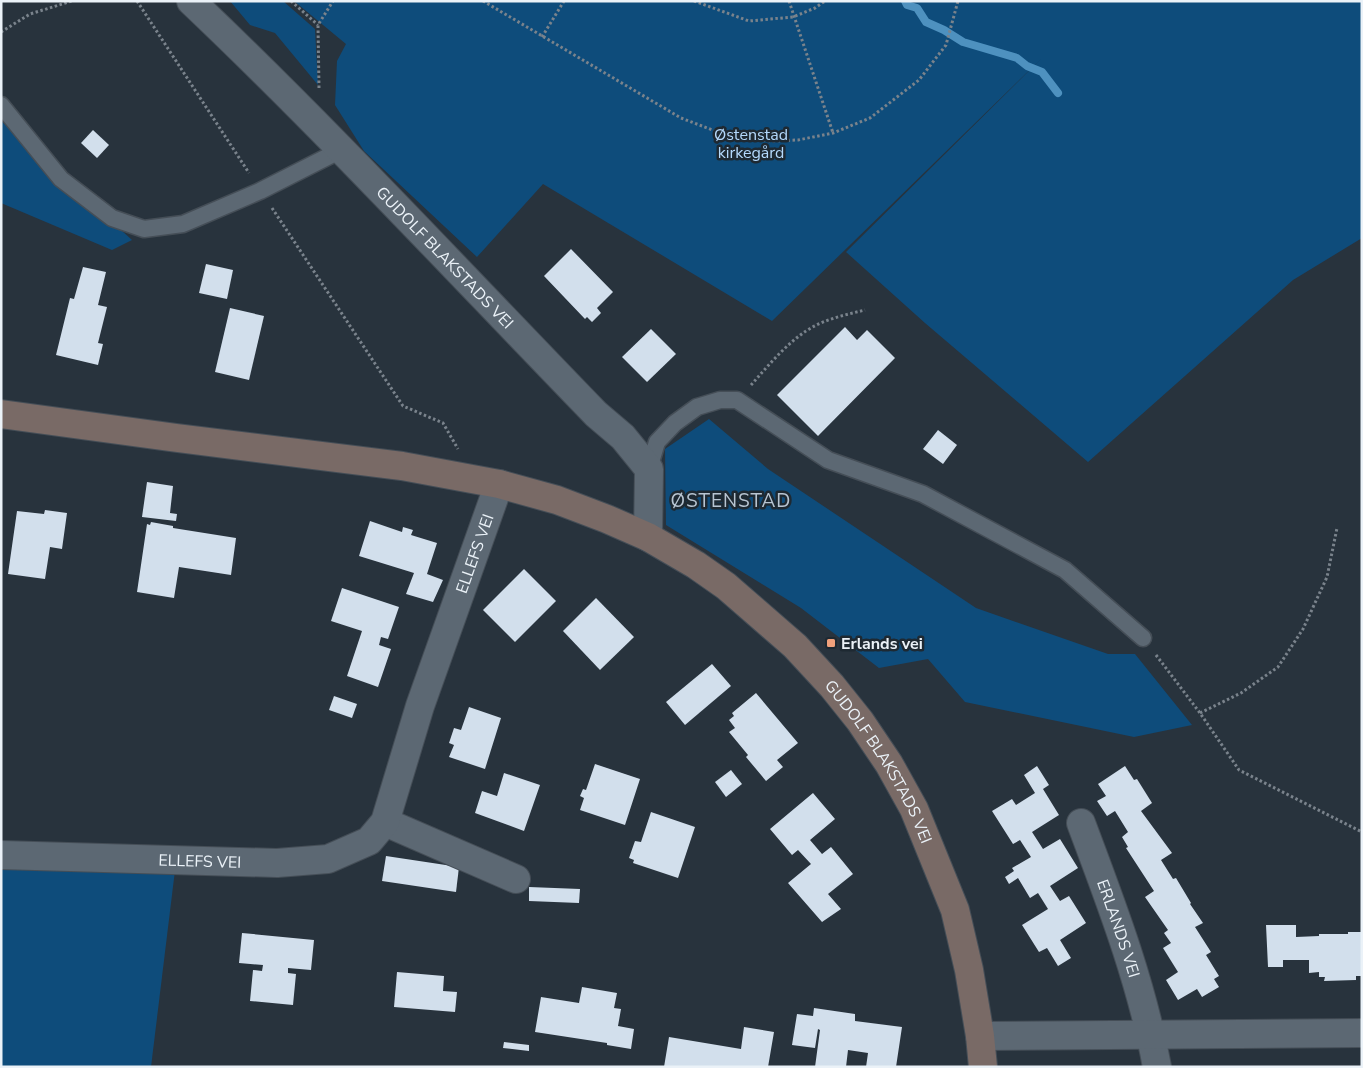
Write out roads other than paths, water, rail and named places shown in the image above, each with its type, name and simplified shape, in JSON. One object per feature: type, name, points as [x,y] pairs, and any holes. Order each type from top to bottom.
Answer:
[{"type":"street","name":"GUDOLF BLAKSTADS VEI","points":[[191,1],[243,50],[596,414],[623,437],[649,469]]},
{"type":"street","name":"GUDOLF BLAKSTADS VEI","points":[[1,414],[402,466],[499,484],[557,500],[607,519],[648,537],[696,565],[726,586],[788,640],[832,686],[860,721],[884,756],[914,809],[955,910],[969,970],[983,1067]]},
{"type":"street","points":[[648,537],[649,469]]},
{"type":"street","name":"ELLEFS VEI","points":[[1,855],[276,863],[328,859],[369,841],[385,822],[420,706],[499,484]]},
{"type":"street","points":[[385,822],[516,879]]},
{"type":"street","name":"ERLANDS VEI","points":[[1081,823],[1116,918],[1152,1035],[1157,1067]]},
{"type":"street","points":[[980,1036],[1362,1033]]},
{"type":"lane","points":[[1,105],[61,179],[112,218],[144,229],[183,224],[260,191],[341,150]]},
{"type":"lane","points":[[649,469],[657,442],[675,423],[698,408],[720,400],[737,400],[828,460],[923,494],[1066,570],[1143,638]]},
{"type":"waterway","points":[[905,1],[907,5],[917,8],[926,22],[944,30],[963,42],[1017,58],[1027,66],[1042,72],[1058,93]]},
{"type":"place","name":"Erlands vei","points":[[831,643]]},
{"type":"district","name":"ØSTENSTAD","points":[[731,500]]},
{"type":"park label","name":"Østenstad kirkegård","points":[[751,143]]}]
